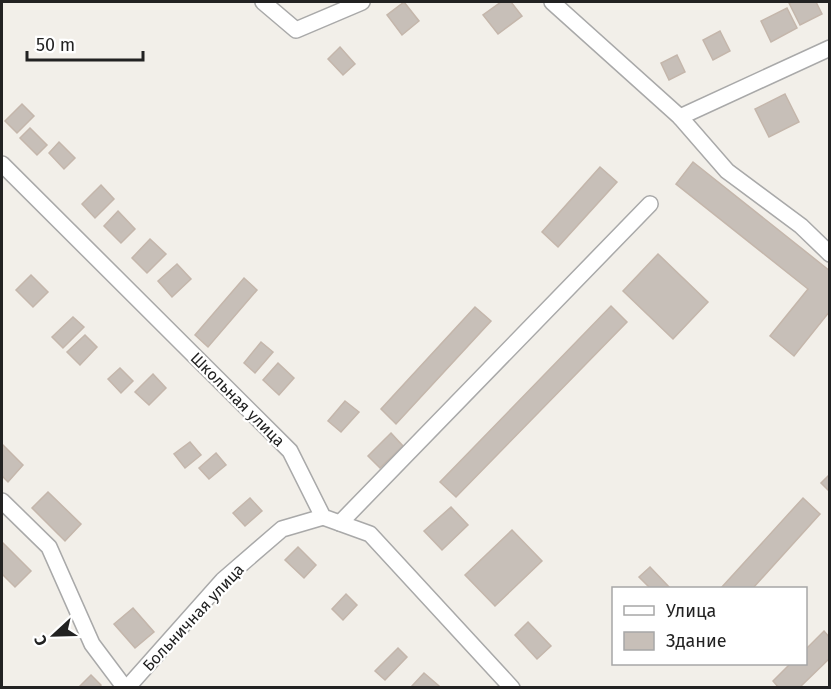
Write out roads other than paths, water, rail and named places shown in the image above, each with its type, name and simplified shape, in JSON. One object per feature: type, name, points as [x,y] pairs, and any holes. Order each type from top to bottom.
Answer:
[{"type":"street","points":[[263,2],[296,30],[362,2]]},
{"type":"street","points":[[552,2],[680,117],[727,171],[801,226],[830,254]]},
{"type":"street","points":[[680,117],[830,48]]},
{"type":"street","name":"Школьная улица","points":[[2,164],[290,451],[323,517]]},
{"type":"street","points":[[340,523],[650,204]]},
{"type":"street","points":[[2,501],[49,547],[92,644],[126,687]]},
{"type":"street","points":[[323,517],[370,534],[512,687]]},
{"type":"street","name":"Больничная улица","points":[[126,687],[223,580],[282,529],[323,517]]}]
